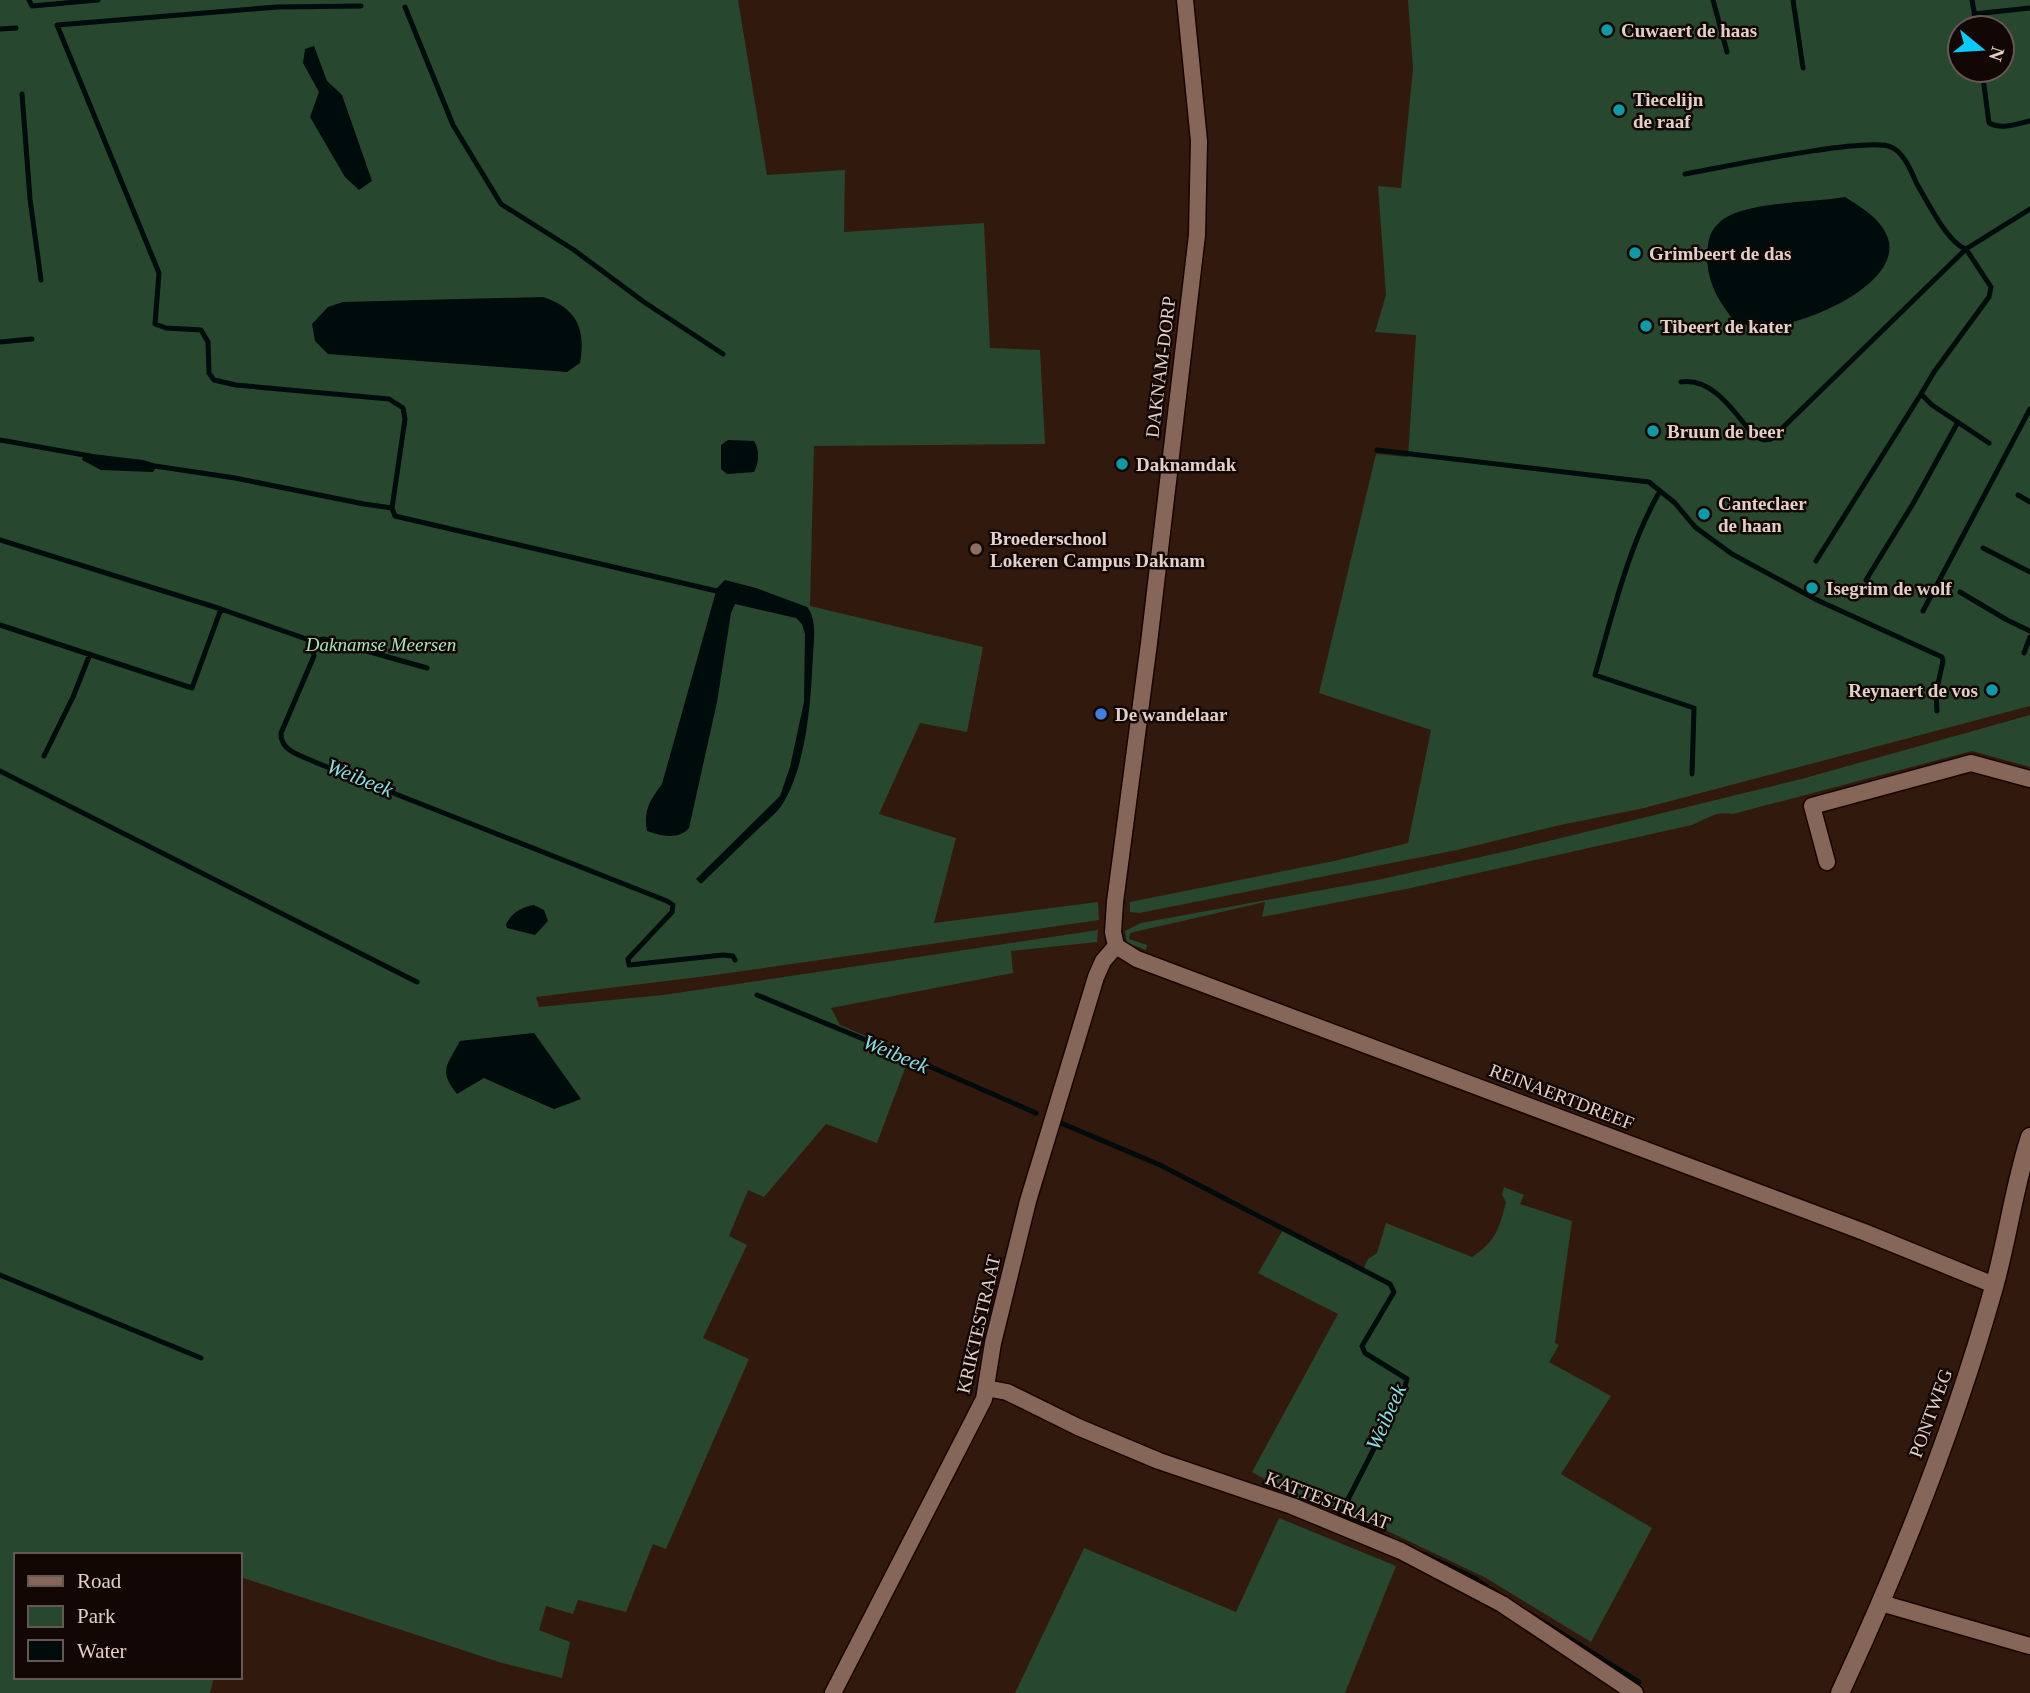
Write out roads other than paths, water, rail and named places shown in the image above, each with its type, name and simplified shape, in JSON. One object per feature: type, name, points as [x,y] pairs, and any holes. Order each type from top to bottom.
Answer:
[{"type":"street","name":"DAKNAM-DORP","points":[[1116,946],[1113,932],[1115,902],[1197,236],[1199,141],[1185,0]]},
{"type":"street","points":[[1827,862],[1812,806],[1971,763],[2030,779]]},
{"type":"street","name":"REINAERTDREEF","points":[[1116,946],[1138,959],[1864,1232],[1994,1285]]},
{"type":"street","name":"KRIKTESTRAAT","points":[[833,1693],[984,1399],[993,1343],[1046,1139],[1096,977],[1103,961],[1116,946]]},
{"type":"street","name":"PONTWEG","points":[[1840,1693],[1881,1603],[1958,1401],[1994,1285],[2030,1137]]},
{"type":"street","name":"KATTESTRAAT","points":[[986,1388],[1007,1392],[1078,1427],[1159,1461],[1292,1506],[1401,1551],[1502,1604],[1635,1693]]},
{"type":"street","points":[[1881,1603],[2030,1646]]},
{"type":"water","points":[[314,46],[327,81],[342,95],[372,181],[359,190],[345,177],[310,117],[319,92],[303,63],[305,49]]},
{"type":"water","points":[[1845,197],[1871,215],[1886,234],[1889,242],[1888,258],[1878,274],[1844,301],[1802,319],[1767,327],[1736,323],[1719,300],[1709,274],[1708,246],[1716,225],[1731,215],[1761,206]]},
{"type":"water","points":[[543,297],[564,307],[580,330],[580,363],[567,372],[328,354],[315,341],[312,324],[328,307],[343,302]]},
{"type":"water","points":[[728,440],[754,441],[758,457],[754,472],[727,474],[721,469],[721,445]]},
{"type":"water","points":[[84,453],[143,460],[153,463],[155,469],[153,472],[101,470],[82,460]]},
{"type":"water","points":[[725,580],[807,607],[814,629],[811,691],[802,752],[782,805],[701,884],[696,879],[780,796],[790,767],[804,702],[805,634],[802,624],[796,618],[735,604],[731,613],[717,702],[689,828],[675,836],[647,831],[648,806],[662,784],[717,588]]},
{"type":"water","points":[[534,905],[544,910],[548,921],[535,935],[507,928],[506,924],[514,914]]},
{"type":"water","points":[[534,1033],[581,1099],[554,1109],[484,1078],[457,1094],[451,1086],[446,1068],[460,1041]]},
{"type":"waterway","points":[[29,0],[32,6],[98,0]]},
{"type":"waterway","points":[[1713,0],[1727,52]]},
{"type":"waterway","points":[[1793,0],[1803,68]]},
{"type":"waterway","points":[[1972,0],[1974,14]]},
{"type":"waterway","points":[[361,6],[277,7],[57,25],[159,273],[155,324],[166,328],[201,330],[208,342],[209,373],[214,380],[236,385],[389,399],[403,408],[405,419],[392,508],[395,516],[721,592]]},
{"type":"waterway","points":[[405,7],[453,125],[501,204],[574,250],[644,302],[723,354]]},
{"type":"waterway","points":[[1974,14],[2030,8]]},
{"type":"waterway","points":[[0,29],[16,28]]},
{"type":"waterway","points":[[1984,84],[1989,123],[2004,126],[2030,121]]},
{"type":"waterway","points":[[22,94],[30,199],[41,280]]},
{"type":"waterway","points":[[1685,174],[1825,149],[1877,145],[1891,147],[1900,154],[1939,222],[1952,239],[1966,249],[2030,209]]},
{"type":"waterway","points":[[1681,382],[1693,382],[1714,391],[1755,437],[1771,439],[1966,249],[1991,287],[1989,297],[1921,394],[1932,405],[1989,443]]},
{"type":"waterway","points":[[0,342],[32,339]]},
{"type":"waterway","points":[[1816,561],[1921,394]]},
{"type":"waterway","points":[[1923,611],[2030,409]]},
{"type":"waterway","points":[[1866,580],[1914,502],[1958,422]]},
{"type":"waterway","points":[[0,440],[90,456]]},
{"type":"waterway","points":[[1377,450],[1649,482],[1675,503],[1695,527],[1732,554],[1817,600],[1942,657],[1936,693],[1937,711]]},
{"type":"waterway","points":[[148,465],[235,478],[392,508]]},
{"type":"waterway","points":[[1660,491],[1630,557],[1595,675],[1694,708],[1692,774]]},
{"type":"waterway","points":[[2018,495],[2030,502]]},
{"type":"waterway","name":"Weibeek","points":[[0,540],[221,609],[312,641],[314,656],[281,733],[288,749],[673,905],[672,912],[628,959],[629,965],[723,955],[733,956],[735,960]]},
{"type":"waterway","points":[[1983,548],[2030,572]]},
{"type":"waterway","points":[[1960,592],[2030,631]]},
{"type":"waterway","points":[[0,625],[192,688],[221,609]]},
{"type":"waterway","points":[[2024,653],[2030,637]]},
{"type":"waterway","points":[[312,641],[324,639],[427,668]]},
{"type":"waterway","points":[[44,756],[73,697],[90,654]]},
{"type":"waterway","points":[[0,771],[417,982]]},
{"type":"waterway","name":"Weibeek","points":[[757,995],[1036,1113]]},
{"type":"waterway","name":"Weibeek","points":[[1061,1123],[1160,1165],[1390,1284],[1394,1292],[1362,1346],[1365,1353],[1407,1379],[1404,1390],[1340,1515],[1388,1538]]},
{"type":"waterway","points":[[0,1275],[201,1358]]},
{"type":"waterway","name":"Weibeek","points":[[1423,1554],[1472,1577],[1500,1595]]},
{"type":"waterway","name":"Weibeek","points":[[1529,1613],[1639,1682]]},
{"type":"place","name":"Cuwaert de haas","points":[[1607,30]]},
{"type":"place","name":"Tiecelijn de raaf","points":[[1619,110]]},
{"type":"place","name":"Grimbeert de das","points":[[1635,253]]},
{"type":"place","name":"Tibeert de kater","points":[[1646,326]]},
{"type":"place","name":"Bruun de beer","points":[[1653,431]]},
{"type":"place","name":"Daknamdak","points":[[1122,464]]},
{"type":"place","name":"Canteclaer de haan","points":[[1704,514]]},
{"type":"place","name":"Broederschool Lokeren Campus Daknam","points":[[976,549]]},
{"type":"place","name":"Isegrim de wolf","points":[[1812,588]]},
{"type":"place","name":"Reynaert de vos","points":[[1992,690]]},
{"type":"place","name":"De wandelaar","points":[[1101,714]]},
{"type":"park label","name":"Daknamse Meersen","points":[[381,644]]}]
